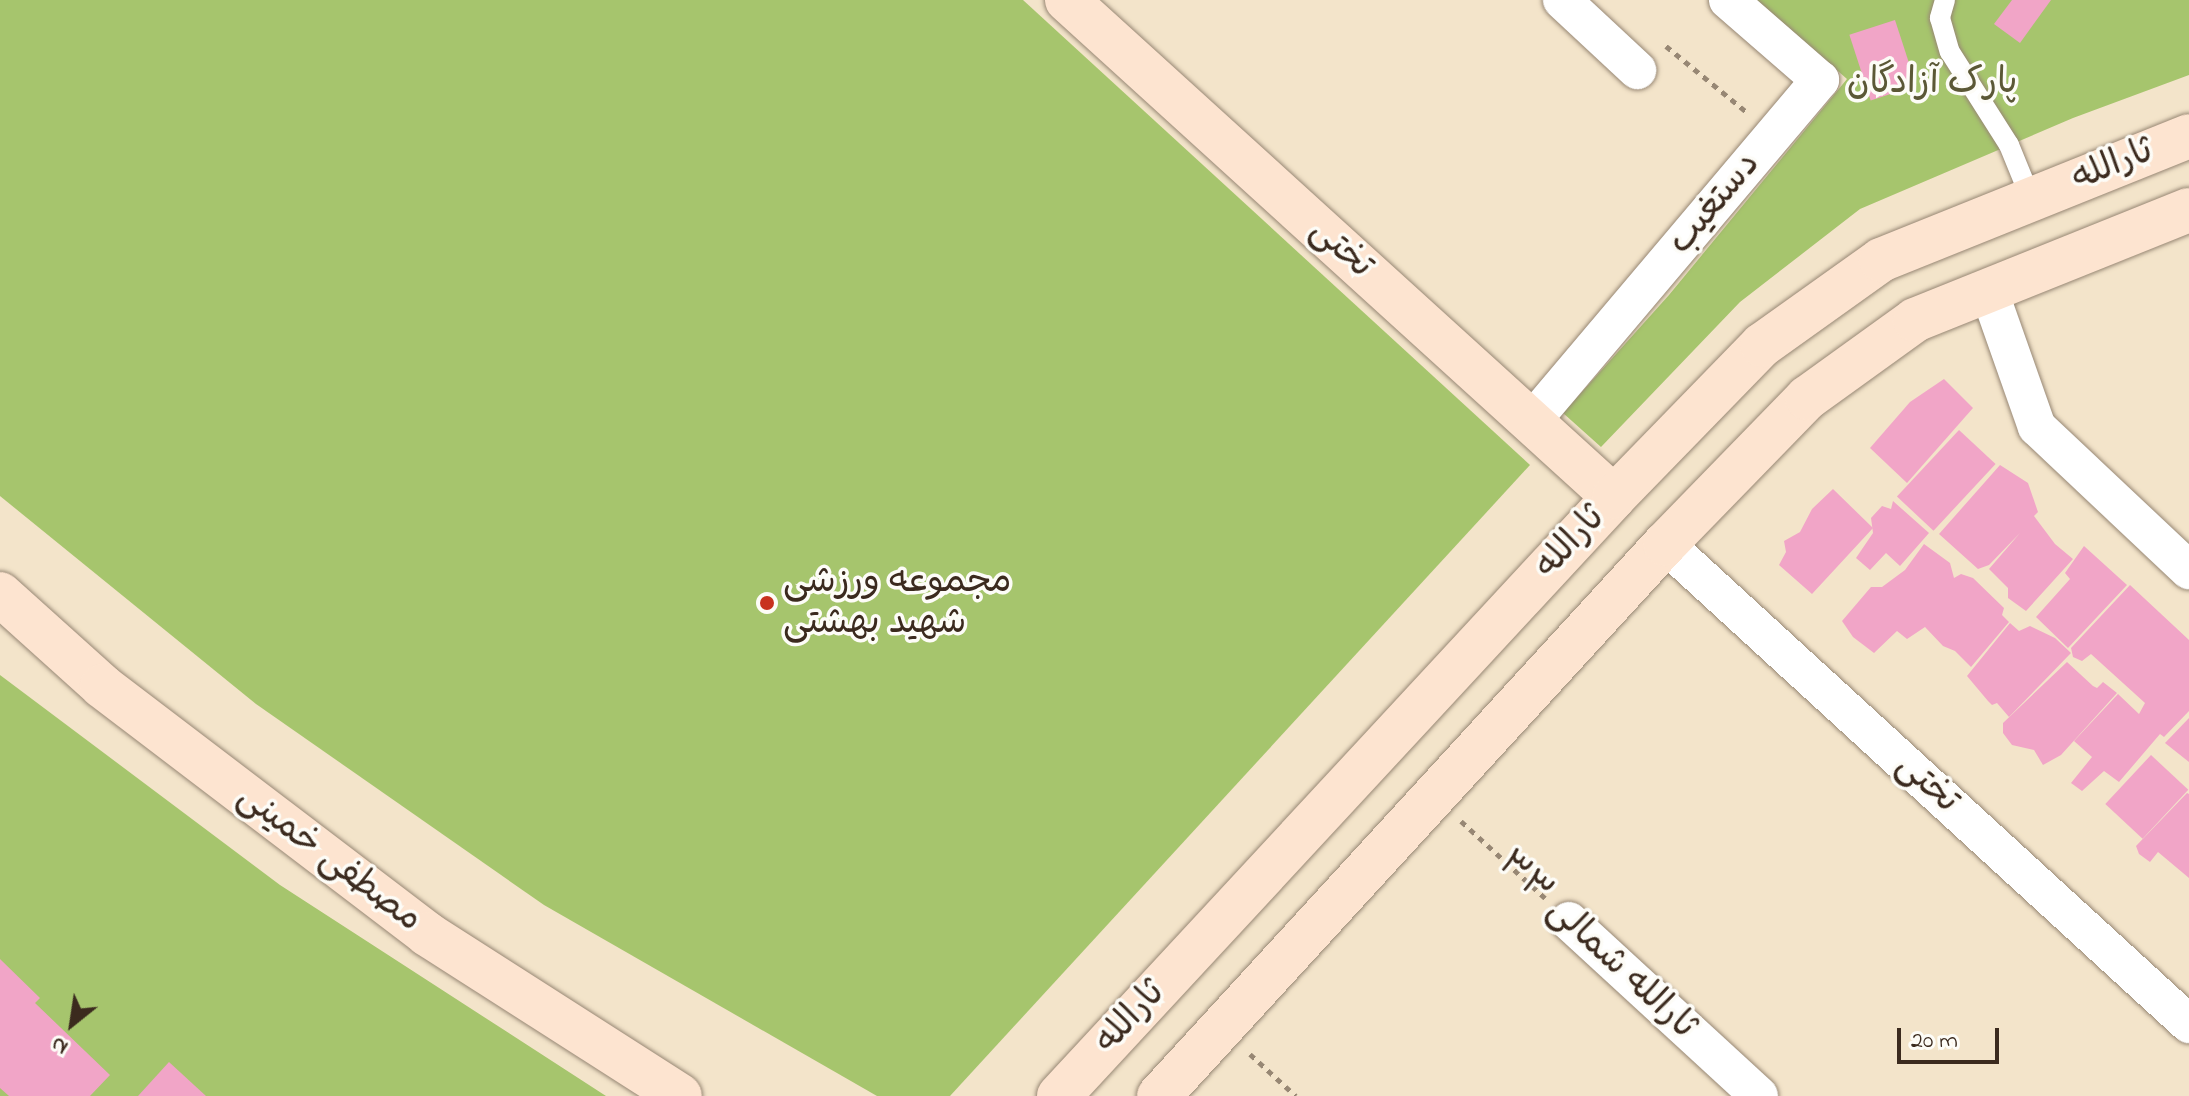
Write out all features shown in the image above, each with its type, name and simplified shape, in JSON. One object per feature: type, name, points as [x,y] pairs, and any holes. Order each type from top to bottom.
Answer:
[{"type":"main road","name":"تختی","points":[[1067,0],[1614,497]]},
{"type":"main road","name":"ثارالله","points":[[1059,1096],[1614,497],[1762,345],[1881,260],[2189,136]]},
{"type":"main road","name":"ثارالله","points":[[1159,1096],[1665,544],[1807,398],[1915,320],[2189,210]]},
{"type":"main road","name":"مصطفی خمینی","points":[[0,594],[102,686],[427,934],[680,1096]]},
{"type":"street","points":[[1562,0],[1637,70]]},
{"type":"street","name":"دستغیب","points":[[1531,422],[1820,80],[1728,0]]},
{"type":"street","points":[[1989,291],[2037,427],[2189,570]]},
{"type":"street","name":"تختی","points":[[1665,544],[2189,1024]]},
{"type":"street","name":"ثارالله شمالی ۳۳","points":[[1569,921],[1759,1096]]},
{"type":"lane","points":[[1945,0],[1940,18],[1950,52],[2009,145],[2031,199]]},
{"type":"path","points":[[1637,70],[1659,40],[1774,134]]},
{"type":"path","name":"ثارالله شمالی ۳۳","points":[[1434,796],[1569,921]]},
{"type":"path","points":[[1221,1028],[1296,1096]]},
{"type":"green space","name":"مجموعه ورزشی شهید بهشتی","points":[[0,0],[1023,0],[1530,465],[950,1096],[877,1096],[544,905],[256,704],[0,496]]},
{"type":"green space","name":"پارک آزادگان","points":[[1757,0],[2189,0],[2189,75],[2073,118],[1860,209],[1740,302],[1601,447],[1563,413],[1669,295],[1847,79]]},
{"type":"green space","points":[[0,675],[280,885],[606,1096],[0,1096]]},
{"type":"building","points":[[2012,0],[2051,0],[2020,43],[1994,24]]},
{"type":"building","points":[[1895,20],[1916,86],[1871,100],[1849,35]]},
{"type":"building","points":[[1944,379],[1973,408],[1907,483],[1870,448],[1910,402]]},
{"type":"building","points":[[1959,430],[1996,464],[1934,531],[1897,497]]},
{"type":"building","points":[[2000,465],[2028,483],[2038,512],[2034,516],[2055,544],[2073,559],[2026,611],[2008,598],[2008,588],[1989,569],[2020,533],[1989,565],[1978,569],[1939,534]]},
{"type":"building","points":[[1833,489],[1873,528],[1812,594],[1779,565],[1786,552],[1784,541],[1800,532],[1812,509]]},
{"type":"building","points":[[1893,501],[1929,533],[1900,566],[1886,553],[1870,570],[1856,558],[1873,533],[1871,518],[1882,506],[1891,509]]},
{"type":"building","points":[[1924,544],[1950,563],[1954,578],[1961,574],[1973,578],[2004,608],[2002,615],[2009,622],[1971,667],[1955,651],[1943,646],[1925,627],[1907,639],[1897,631],[1874,653],[1853,637],[1842,621],[1871,587],[1882,587],[1905,570]]},
{"type":"building","points":[[2084,546],[2127,585],[2068,648],[2036,617],[2070,579],[2065,573]]},
{"type":"building","points":[[2130,585],[2189,640],[2189,711],[2164,737],[2160,734],[2119,782],[2104,771],[2082,791],[2071,783],[2092,757],[2074,741],[2118,694],[2139,714],[2145,703],[2091,654],[2082,661],[2073,657],[2071,648]]},
{"type":"building","points":[[2010,623],[2019,631],[2030,626],[2055,638],[2071,653],[2009,717],[1997,703],[1992,705],[1967,676]]},
{"type":"building","points":[[2067,662],[2093,686],[2097,688],[2103,682],[2117,693],[2061,755],[2043,765],[2034,750],[2012,745],[2003,733],[2003,723]]},
{"type":"building","points":[[2189,718],[2189,762],[2165,743]]},
{"type":"building","points":[[2151,755],[2188,790],[2143,839],[2105,804]]},
{"type":"building","points":[[2187,793],[2189,878],[2158,852],[2150,862],[2139,854],[2136,846]]},
{"type":"building","points":[[0,959],[40,998],[35,1003],[110,1075],[90,1096],[9,1096],[0,1088]]},
{"type":"building","points":[[169,1062],[206,1096],[138,1096]]},
{"type":"place","name":"مجموعه ورزشی شهید بهشتی","points":[[767,603]]}]
